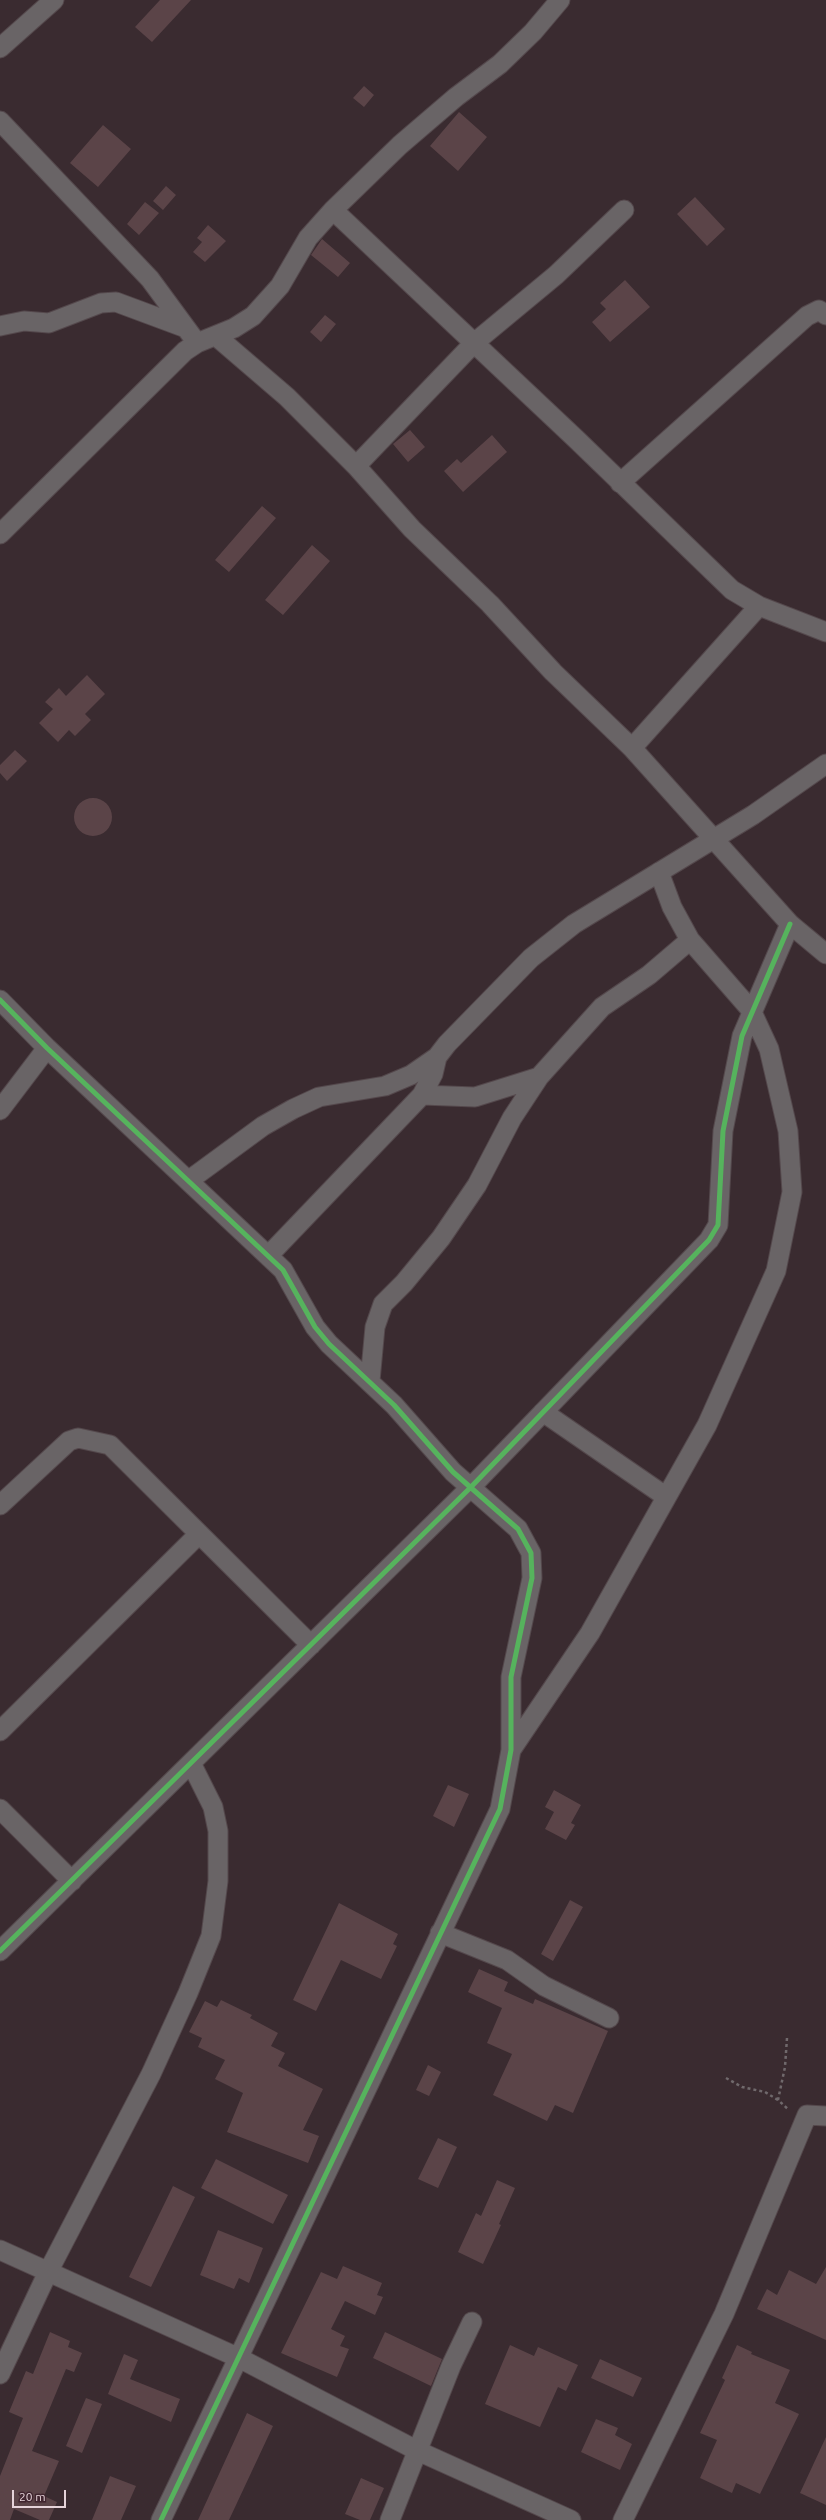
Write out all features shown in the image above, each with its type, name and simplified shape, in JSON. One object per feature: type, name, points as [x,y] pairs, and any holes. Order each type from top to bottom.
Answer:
[{"type":"street","points":[[0,48],[54,0]]},
{"type":"street","points":[[0,326],[24,321],[49,323],[101,303],[116,302],[192,335],[216,336],[253,316],[280,286],[308,238],[333,210],[406,140],[456,97],[500,64],[533,32],[560,0]]},
{"type":"street","points":[[0,121],[150,279],[192,335]]},
{"type":"street","points":[[333,210],[732,590],[759,606],[826,632]]},
{"type":"street","points":[[356,466],[474,343],[556,275],[624,210]]},
{"type":"street","points":[[620,483],[807,316],[820,310],[826,316]]},
{"type":"street","points":[[0,534],[185,351],[192,335]]},
{"type":"street","points":[[216,336],[287,397],[356,466],[412,528],[490,604],[553,672],[632,748],[714,837],[790,924],[826,954]]},
{"type":"street","points":[[632,748],[759,606]]},
{"type":"street","points":[[188,1181],[263,1126],[293,1108],[319,1096],[385,1086],[411,1075],[437,1057],[478,1010],[531,958],[574,924],[752,815],[826,764]]},
{"type":"street","points":[[511,1750],[590,1633],[707,1425],[776,1271],[792,1192],[788,1131],[769,1049],[752,1010],[690,940],[672,907],[659,872]]},
{"type":"street","points":[[0,1952],[471,1487],[694,1256],[718,1225],[723,1131],[742,1036],[790,924]]},
{"type":"street","points":[[370,1381],[375,1327],[383,1304],[404,1283],[441,1238],[477,1185],[512,1118],[539,1077],[602,1007],[649,975],[690,940]]},
{"type":"street","points":[[0,1000],[47,1048],[283,1270],[315,1327],[329,1344],[394,1405],[453,1472],[518,1529],[531,1553],[532,1578],[510,1677],[511,1750],[500,1809],[162,2520]]},
{"type":"street","points":[[0,1110],[47,1048]]},
{"type":"street","points":[[268,1256],[422,1095],[432,1074],[437,1057]]},
{"type":"street","points":[[422,1095],[475,1097],[539,1077]]},
{"type":"street","points":[[543,1412],[666,1496]]},
{"type":"street","points":[[0,1505],[69,1441],[78,1438],[110,1445],[311,1645]]},
{"type":"street","points":[[0,1731],[200,1534]]},
{"type":"street","points":[[0,2374],[48,2272],[151,2074],[188,1994],[211,1936],[218,1881],[218,1831],[213,1807],[191,1763]]},
{"type":"street","points":[[0,1809],[72,1881]]},
{"type":"street","points":[[440,1933],[508,1960],[544,1986],[609,2018]]},
{"type":"street","points":[[623,2520],[724,2314],[807,2115],[826,2116]]},
{"type":"street","points":[[0,2250],[239,2358],[418,2451],[572,2520]]},
{"type":"street","points":[[390,2520],[451,2366],[472,2322]]},
{"type":"path","points":[[778,2100],[785,2067],[787,2038]]},
{"type":"path","points":[[726,2078],[742,2087],[764,2092],[778,2100],[789,2111],[807,2115]]},
{"type":"building","points":[[160,0],[191,0],[152,42],[135,27]]},
{"type":"building","points":[[364,86],[374,95],[364,107],[353,98]]},
{"type":"building","points":[[459,112],[487,137],[458,171],[430,146]]},
{"type":"building","points":[[103,125],[131,149],[98,187],[70,163]]},
{"type":"building","points":[[166,186],[176,195],[163,210],[153,201]]},
{"type":"building","points":[[695,197],[725,229],[707,246],[677,214]]},
{"type":"building","points":[[145,202],[159,213],[139,235],[127,224]]},
{"type":"building","points":[[208,225],[226,241],[205,262],[193,252],[202,242],[197,238]]},
{"type":"building","points":[[322,239],[350,263],[338,277],[311,255]]},
{"type":"building","points":[[625,280],[650,307],[610,342],[592,322],[606,309],[600,303]]},
{"type":"building","points":[[325,315],[336,324],[321,342],[310,332]]},
{"type":"building","points":[[410,430],[425,447],[408,462],[393,444]]},
{"type":"building","points":[[492,435],[507,452],[463,492],[444,471],[457,459],[461,463]]},
{"type":"building","points":[[262,506],[276,518],[229,572],[215,560]]},
{"type":"building","points":[[312,545],[330,561],[283,615],[265,600]]},
{"type":"building","points":[[87,675],[105,694],[85,714],[91,720],[75,736],[69,730],[58,742],[39,723],[53,709],[45,702],[59,688],[66,696]]},
{"type":"building","points":[[15,750],[27,761],[7,781],[0,773],[0,765]]},
{"type":"building","points":[[89,798],[97,798],[107,803],[111,810],[111,824],[107,831],[97,836],[89,836],[79,831],[77,828],[74,821],[74,813],[79,803],[82,801]]},
{"type":"building","points":[[448,1785],[469,1794],[454,1827],[433,1816]]},
{"type":"building","points":[[554,1790],[581,1805],[571,1823],[575,1825],[566,1840],[545,1829],[554,1812],[545,1807]]},
{"type":"building","points":[[570,1900],[583,1907],[553,1961],[541,1954]]},
{"type":"building","points":[[339,1903],[398,1934],[393,1944],[397,1946],[381,1979],[341,1960],[316,2011],[293,2000]]},
{"type":"building","points":[[479,1969],[508,1982],[504,1991],[533,2004],[535,1999],[608,2031],[573,2113],[555,2105],[547,2121],[493,2095],[512,2054],[487,2043],[502,2008],[468,1992]]},
{"type":"building","points":[[221,2000],[252,2015],[250,2018],[278,2033],[271,2046],[285,2053],[278,2066],[323,2089],[303,2130],[319,2136],[308,2163],[227,2132],[243,2093],[215,2079],[225,2060],[198,2047],[202,2038],[189,2032],[205,2001],[217,2007]]},
{"type":"building","points":[[428,2065],[441,2072],[429,2096],[416,2090]]},
{"type":"building","points":[[438,2138],[457,2147],[438,2188],[418,2179]]},
{"type":"building","points":[[216,2159],[288,2195],[273,2224],[201,2188]]},
{"type":"building","points":[[497,2180],[515,2188],[499,2224],[501,2225],[483,2264],[458,2252],[476,2213],[481,2216]]},
{"type":"building","points":[[173,2186],[195,2197],[151,2287],[129,2277]]},
{"type":"building","points":[[218,2230],[263,2248],[249,2283],[239,2278],[234,2289],[200,2275]]},
{"type":"building","points":[[343,2266],[382,2283],[377,2295],[383,2297],[375,2315],[345,2301],[331,2329],[345,2336],[340,2346],[349,2349],[337,2377],[281,2353],[321,2272],[337,2279]]},
{"type":"building","points":[[826,2267],[826,2340],[757,2309],[767,2289],[777,2295],[789,2270],[816,2284]]},
{"type":"building","points":[[50,2332],[70,2341],[68,2347],[82,2353],[74,2372],[66,2369],[32,2451],[59,2461],[44,2496],[57,2502],[49,2520],[40,2520],[14,2509],[10,2520],[0,2520],[0,2476],[23,2418],[9,2412],[26,2371],[33,2374]]},
{"type":"building","points":[[385,2332],[442,2359],[431,2386],[373,2358]]},
{"type":"building","points":[[510,2345],[534,2356],[538,2347],[578,2365],[566,2391],[558,2387],[540,2427],[485,2404]]},
{"type":"building","points":[[737,2345],[752,2352],[751,2354],[790,2370],[775,2403],[799,2414],[760,2494],[736,2483],[732,2493],[700,2478],[717,2440],[700,2433],[725,2380],[722,2378]]},
{"type":"building","points":[[124,2354],[138,2360],[130,2379],[180,2399],[171,2422],[108,2394]]},
{"type":"building","points":[[600,2359],[642,2378],[633,2397],[591,2378]]},
{"type":"building","points":[[86,2398],[102,2404],[82,2453],[66,2446]]},
{"type":"building","points":[[247,2413],[273,2426],[229,2520],[198,2520]]},
{"type":"building","points":[[596,2419],[618,2428],[615,2435],[632,2444],[620,2470],[581,2452]]},
{"type":"building","points":[[826,2437],[826,2505],[800,2493]]},
{"type":"building","points":[[110,2476],[136,2486],[121,2520],[92,2520]]},
{"type":"building","points":[[361,2478],[384,2488],[370,2520],[360,2520],[345,2514]]},
{"type":"cycle path","points":[[0,1951],[471,1487],[709,1240],[718,1225],[723,1131],[742,1036],[790,924]]},
{"type":"cycle path","points":[[0,1000],[47,1048],[283,1270],[315,1327],[329,1344],[394,1405],[453,1472],[518,1529],[531,1553],[532,1578],[511,1677],[511,1750],[500,1809],[161,2520]]}]
